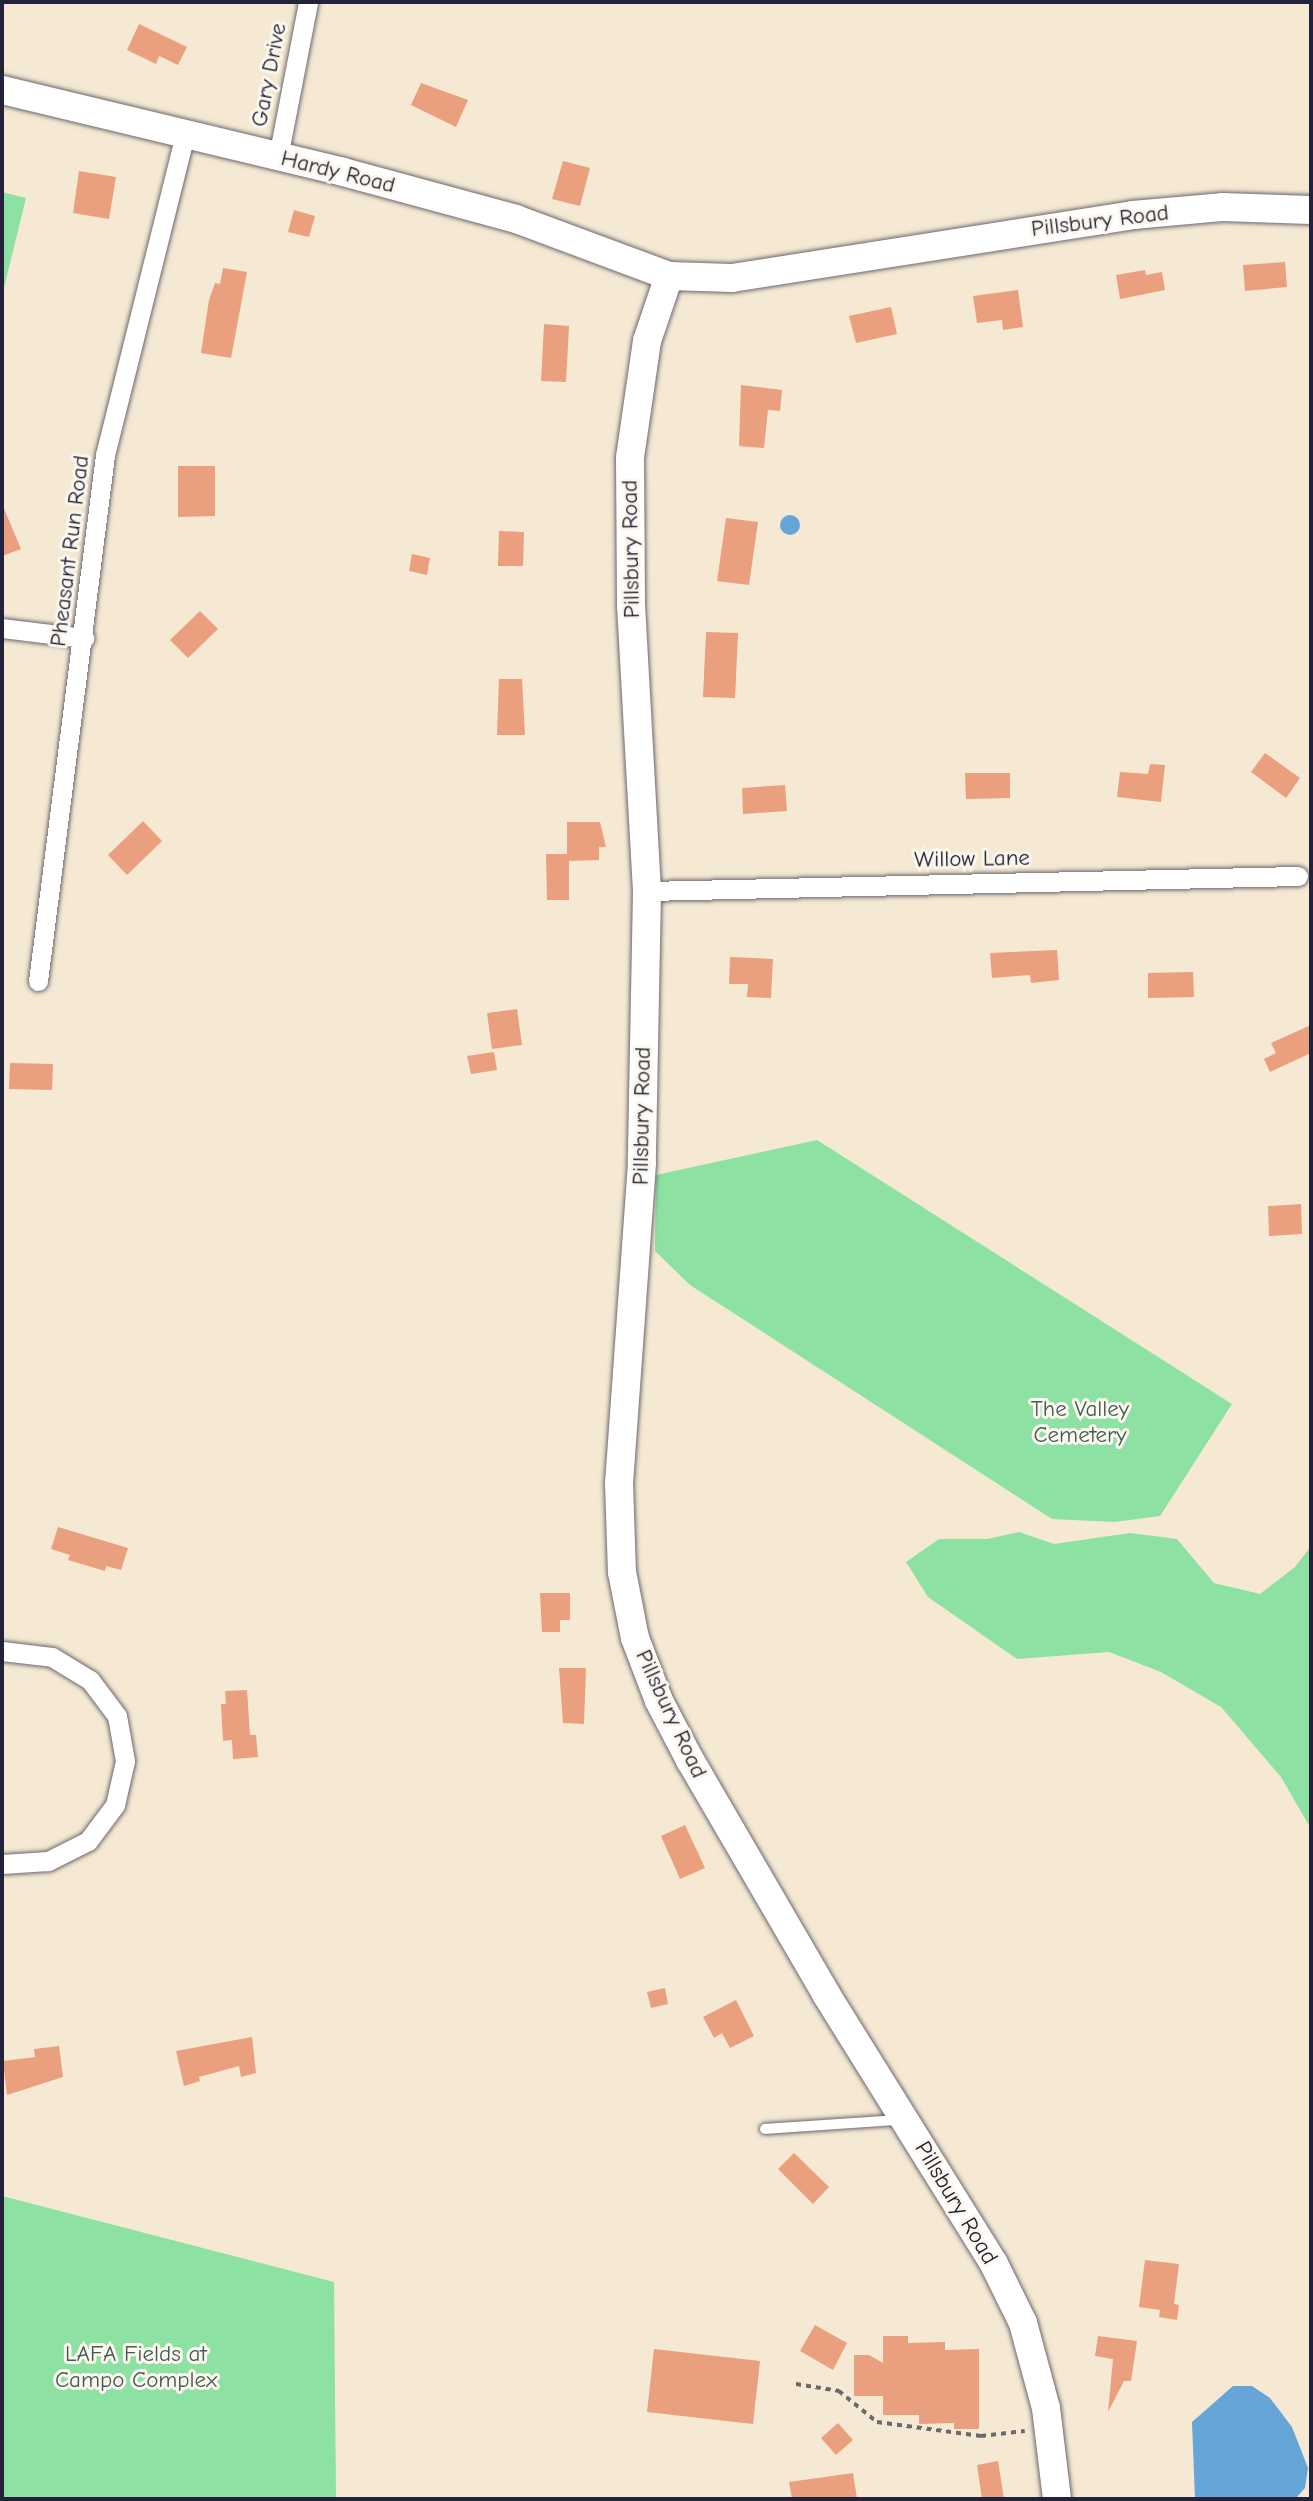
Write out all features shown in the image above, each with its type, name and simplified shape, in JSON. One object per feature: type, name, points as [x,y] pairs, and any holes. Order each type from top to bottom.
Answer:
[{"type":"street","name":"Gary Drive","points":[[278,157],[308,2]]},
{"type":"street","name":"Hardy Road","points":[[2,90],[278,157],[516,219],[580,239],[668,276]]},
{"type":"street","name":"Pheasant Run Road","points":[[38,981],[84,638],[105,455],[185,134]]},
{"type":"street","name":"Pillsbury Road","points":[[1057,2499],[1037,2364],[1023,2323],[993,2262],[826,1994],[690,1760],[659,1701],[632,1625],[622,1572],[619,1483],[642,1163],[647,891],[631,605],[630,457],[647,341],[668,276],[746,276],[1133,215],[1222,207],[1311,210]]},
{"type":"street","points":[[2,628],[84,638]]},
{"type":"street","name":"Willow Lane","points":[[647,891],[1298,876]]},
{"type":"street","points":[[2,1651],[52,1657],[90,1680],[117,1716],[125,1760],[116,1805],[88,1841],[48,1861],[2,1864]]},
{"type":"lane","points":[[765,2129],[868,2119],[906,2120]]},
{"type":"path","points":[[796,2384],[839,2391],[877,2422],[981,2435],[1048,2428]]},
{"type":"green space","points":[[2,192],[26,198],[2,296]]},
{"type":"green space","name":"The Valley Cemetery","points":[[817,1140],[1232,1404],[1160,1516],[1114,1522],[1052,1519],[690,1285],[655,1251],[656,1175]]},
{"type":"green space","points":[[1019,1532],[1054,1544],[1130,1533],[1177,1539],[1214,1583],[1260,1594],[1295,1567],[1311,1546],[1311,1829],[1281,1777],[1221,1707],[1161,1672],[1109,1652],[1017,1659],[928,1597],[906,1562],[939,1539],[987,1539]]},
{"type":"green space","name":"LAFA Fields at Campo Complex","points":[[2,2196],[334,2282],[336,2499],[2,2499]]},
{"type":"water","points":[[790,515],[797,518],[800,525],[797,532],[790,535],[783,532],[780,525],[783,518]]},
{"type":"water","points":[[1233,2386],[1252,2386],[1270,2398],[1292,2427],[1308,2468],[1305,2488],[1295,2499],[1195,2499],[1192,2422]]},
{"type":"building","points":[[139,24],[187,47],[178,65],[159,56],[156,64],[127,50]]},
{"type":"building","points":[[421,83],[468,100],[456,127],[411,105]]},
{"type":"building","points":[[563,161],[590,168],[580,206],[552,199]]},
{"type":"building","points":[[79,171],[116,177],[109,219],[73,213]]},
{"type":"building","points":[[294,210],[315,216],[309,237],[288,232]]},
{"type":"building","points":[[1285,262],[1287,287],[1245,291],[1243,265]]},
{"type":"building","points":[[223,268],[247,272],[231,358],[201,353],[209,300],[215,283],[220,284]]},
{"type":"building","points":[[1145,270],[1146,275],[1162,272],[1165,290],[1120,299],[1116,275]]},
{"type":"building","points":[[1018,290],[1023,327],[1003,330],[1002,320],[977,323],[973,296]]},
{"type":"building","points":[[891,307],[897,334],[856,343],[849,316]]},
{"type":"building","points":[[544,324],[569,326],[566,382],[541,381]]},
{"type":"building","points":[[741,385],[782,390],[780,411],[768,410],[764,448],[739,446]]},
{"type":"building","points":[[178,466],[215,466],[215,516],[178,517]]},
{"type":"building","points":[[2,504],[21,549],[2,556]]},
{"type":"building","points":[[726,518],[758,522],[749,585],[717,581]]},
{"type":"building","points":[[499,531],[524,532],[523,566],[498,566]]},
{"type":"building","points":[[412,554],[430,558],[427,575],[409,571]]},
{"type":"building","points":[[200,611],[218,629],[188,658],[170,640]]},
{"type":"building","points":[[706,632],[738,633],[735,698],[703,697]]},
{"type":"building","points":[[499,679],[522,679],[525,735],[497,735]]},
{"type":"building","points":[[1265,753],[1300,778],[1286,798],[1251,772]]},
{"type":"building","points":[[1150,764],[1165,765],[1161,802],[1117,797],[1120,772],[1148,774]]},
{"type":"building","points":[[965,773],[1010,773],[1010,798],[966,799]]},
{"type":"building","points":[[785,785],[787,811],[743,814],[742,788]]},
{"type":"building","points":[[143,821],[162,841],[127,875],[108,855]]},
{"type":"building","points":[[567,822],[600,822],[606,847],[599,847],[599,860],[569,861],[569,900],[547,900],[546,854],[567,854]]},
{"type":"building","points":[[1057,950],[1059,980],[1031,983],[1030,975],[992,978],[990,953]]},
{"type":"building","points":[[730,957],[773,959],[771,998],[747,997],[748,984],[729,984]]},
{"type":"building","points":[[1193,972],[1194,997],[1148,998],[1148,973]]},
{"type":"building","points":[[517,1009],[522,1045],[492,1049],[487,1013]]},
{"type":"building","points":[[1311,1025],[1311,1053],[1270,1072],[1264,1059],[1276,1053],[1271,1043]]},
{"type":"building","points":[[494,1052],[497,1070],[471,1074],[467,1056]]},
{"type":"building","points":[[10,1063],[53,1064],[52,1090],[9,1089]]},
{"type":"building","points":[[1301,1204],[1302,1234],[1269,1236],[1268,1206]]},
{"type":"building","points":[[58,1527],[128,1548],[121,1570],[106,1566],[105,1571],[68,1560],[70,1555],[51,1549]]},
{"type":"building","points":[[540,1593],[570,1593],[570,1620],[560,1620],[560,1632],[542,1632]]},
{"type":"building","points":[[559,1668],[586,1668],[584,1724],[563,1723]]},
{"type":"building","points":[[247,1690],[250,1735],[256,1735],[258,1757],[233,1759],[232,1740],[223,1741],[221,1704],[226,1704],[225,1691]]},
{"type":"building","points":[[685,1825],[705,1868],[680,1879],[661,1836]]},
{"type":"building","points":[[665,1988],[668,2004],[651,2008],[647,1992]]},
{"type":"building","points":[[736,2000],[754,2036],[730,2048],[722,2033],[714,2038],[703,2017]]},
{"type":"building","points":[[252,2037],[256,2073],[241,2077],[239,2066],[199,2077],[200,2081],[184,2086],[176,2051]]},
{"type":"building","points":[[59,2046],[63,2077],[7,2095],[3,2061],[35,2057],[34,2049]]},
{"type":"building","points":[[794,2153],[829,2187],[813,2204],[778,2169]]},
{"type":"building","points":[[1145,2260],[1179,2264],[1174,2304],[1179,2305],[1177,2320],[1159,2317],[1160,2310],[1139,2307]]},
{"type":"building","points":[[815,2325],[847,2343],[833,2370],[800,2351]]},
{"type":"building","points":[[883,2336],[908,2336],[908,2343],[945,2342],[945,2350],[979,2349],[979,2429],[954,2429],[954,2423],[919,2424],[919,2415],[883,2415],[883,2396],[854,2396],[854,2355],[869,2355],[883,2363]]},
{"type":"building","points":[[1098,2336],[1137,2341],[1131,2381],[1124,2381],[1108,2412],[1113,2359],[1095,2356]]},
{"type":"building","points":[[654,2349],[760,2361],[753,2424],[647,2412]]},
{"type":"building","points":[[838,2423],[853,2440],[836,2455],[821,2438]]},
{"type":"building","points":[[998,2461],[1004,2499],[982,2499],[977,2465]]},
{"type":"building","points":[[853,2473],[857,2499],[792,2499],[789,2482]]}]
